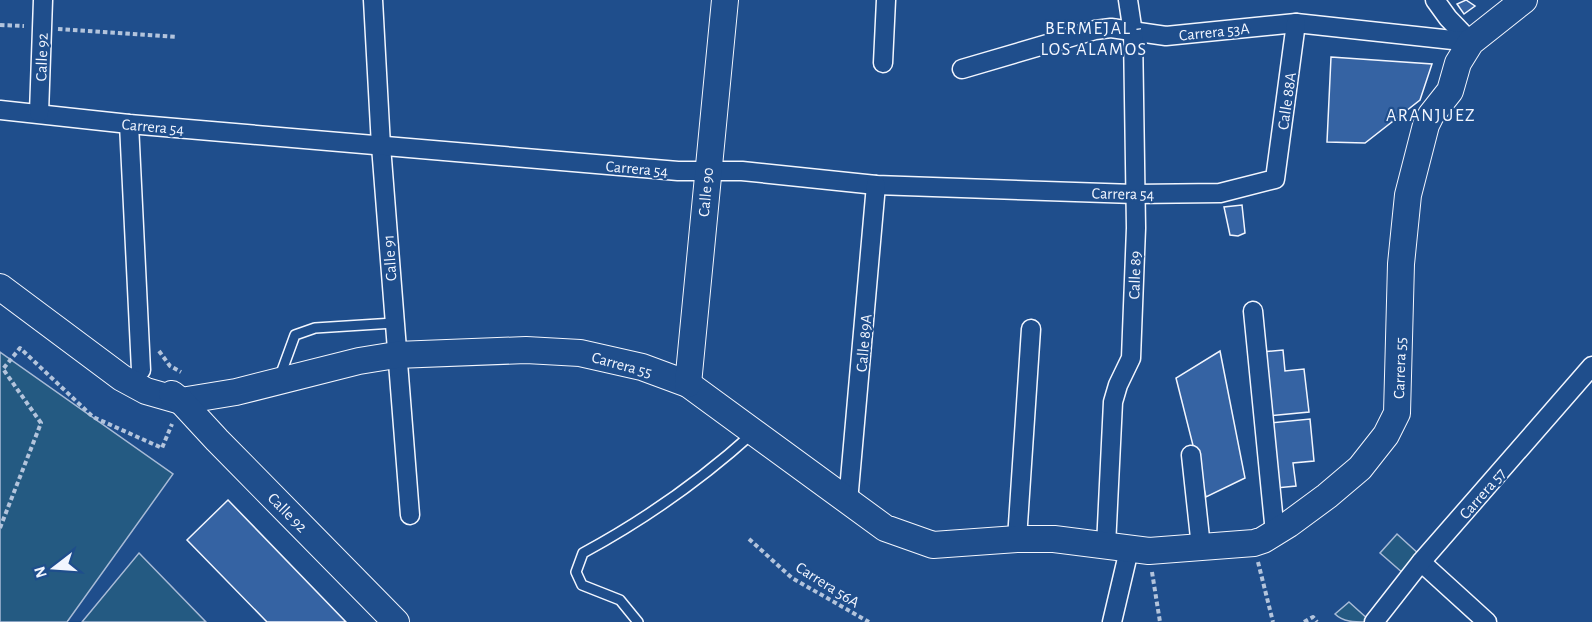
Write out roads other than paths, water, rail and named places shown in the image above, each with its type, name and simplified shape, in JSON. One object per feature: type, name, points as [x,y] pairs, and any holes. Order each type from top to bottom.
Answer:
[{"type":"main road","name":"Calle 90","points":[[688,384],[725,0]]},
{"type":"main road","name":"Carrera 55","points":[[177,412],[278,381],[359,361],[396,355],[526,350],[580,353],[642,366],[688,384],[885,528],[933,545],[1017,539],[1054,539],[1128,549],[1201,547],[1265,538],[1327,496],[1360,468],[1386,435],[1397,413],[1401,264],[1408,195],[1426,125],[1450,91],[1458,63],[1471,42],[1524,0]]},
{"type":"main road","name":"Calle 92","points":[[0,269],[11,273],[104,346],[141,370],[177,412],[217,440],[396,622]]},
{"type":"main road","points":[[0,287],[122,378],[177,412]]},
{"type":"street","name":"Calle 92","points":[[39,114],[43,0]]},
{"type":"street","name":"Calle 91","points":[[373,0],[396,355],[410,515]]},
{"type":"street","points":[[883,63],[886,0]]},
{"type":"street","name":"Calle 89","points":[[1112,622],[1128,549],[1112,423],[1115,393],[1131,358],[1136,228],[1133,33],[1128,0]]},
{"type":"street","points":[[1435,0],[1448,18],[1471,42]]},
{"type":"street","name":"Carrera 53A","points":[[963,69],[1095,30],[1111,28],[1166,36],[1296,23],[1471,42]]},
{"type":"street","name":"Calle 88A","points":[[1275,179],[1296,23]]},
{"type":"street","name":"Carrera 54","points":[[0,110],[129,124],[381,146],[678,171],[742,171],[876,184],[1134,194],[1220,193],[1275,179]]},
{"type":"street","points":[[129,124],[141,370]]},
{"type":"street","name":"Calle 89A","points":[[848,502],[876,184]]},
{"type":"street","points":[[1253,311],[1265,538]]},
{"type":"street","points":[[1017,539],[1031,329]]},
{"type":"street","name":"Carrera 57","points":[[1374,622],[1421,562],[1592,366]]},
{"type":"street","points":[[1191,455],[1201,547]]},
{"type":"street","points":[[1421,562],[1487,622]]},
{"type":"lane","points":[[278,381],[295,335],[315,328],[394,323]]},
{"type":"lane","points":[[638,622],[620,600],[582,585],[576,572],[583,553],[673,498],[716,466],[755,432]]},
{"type":"district","name":"BERMEJAL - LOS ALAMOS","points":[[1094,38]]},
{"type":"district","name":"ARANJUEZ","points":[[1431,115]]}]
